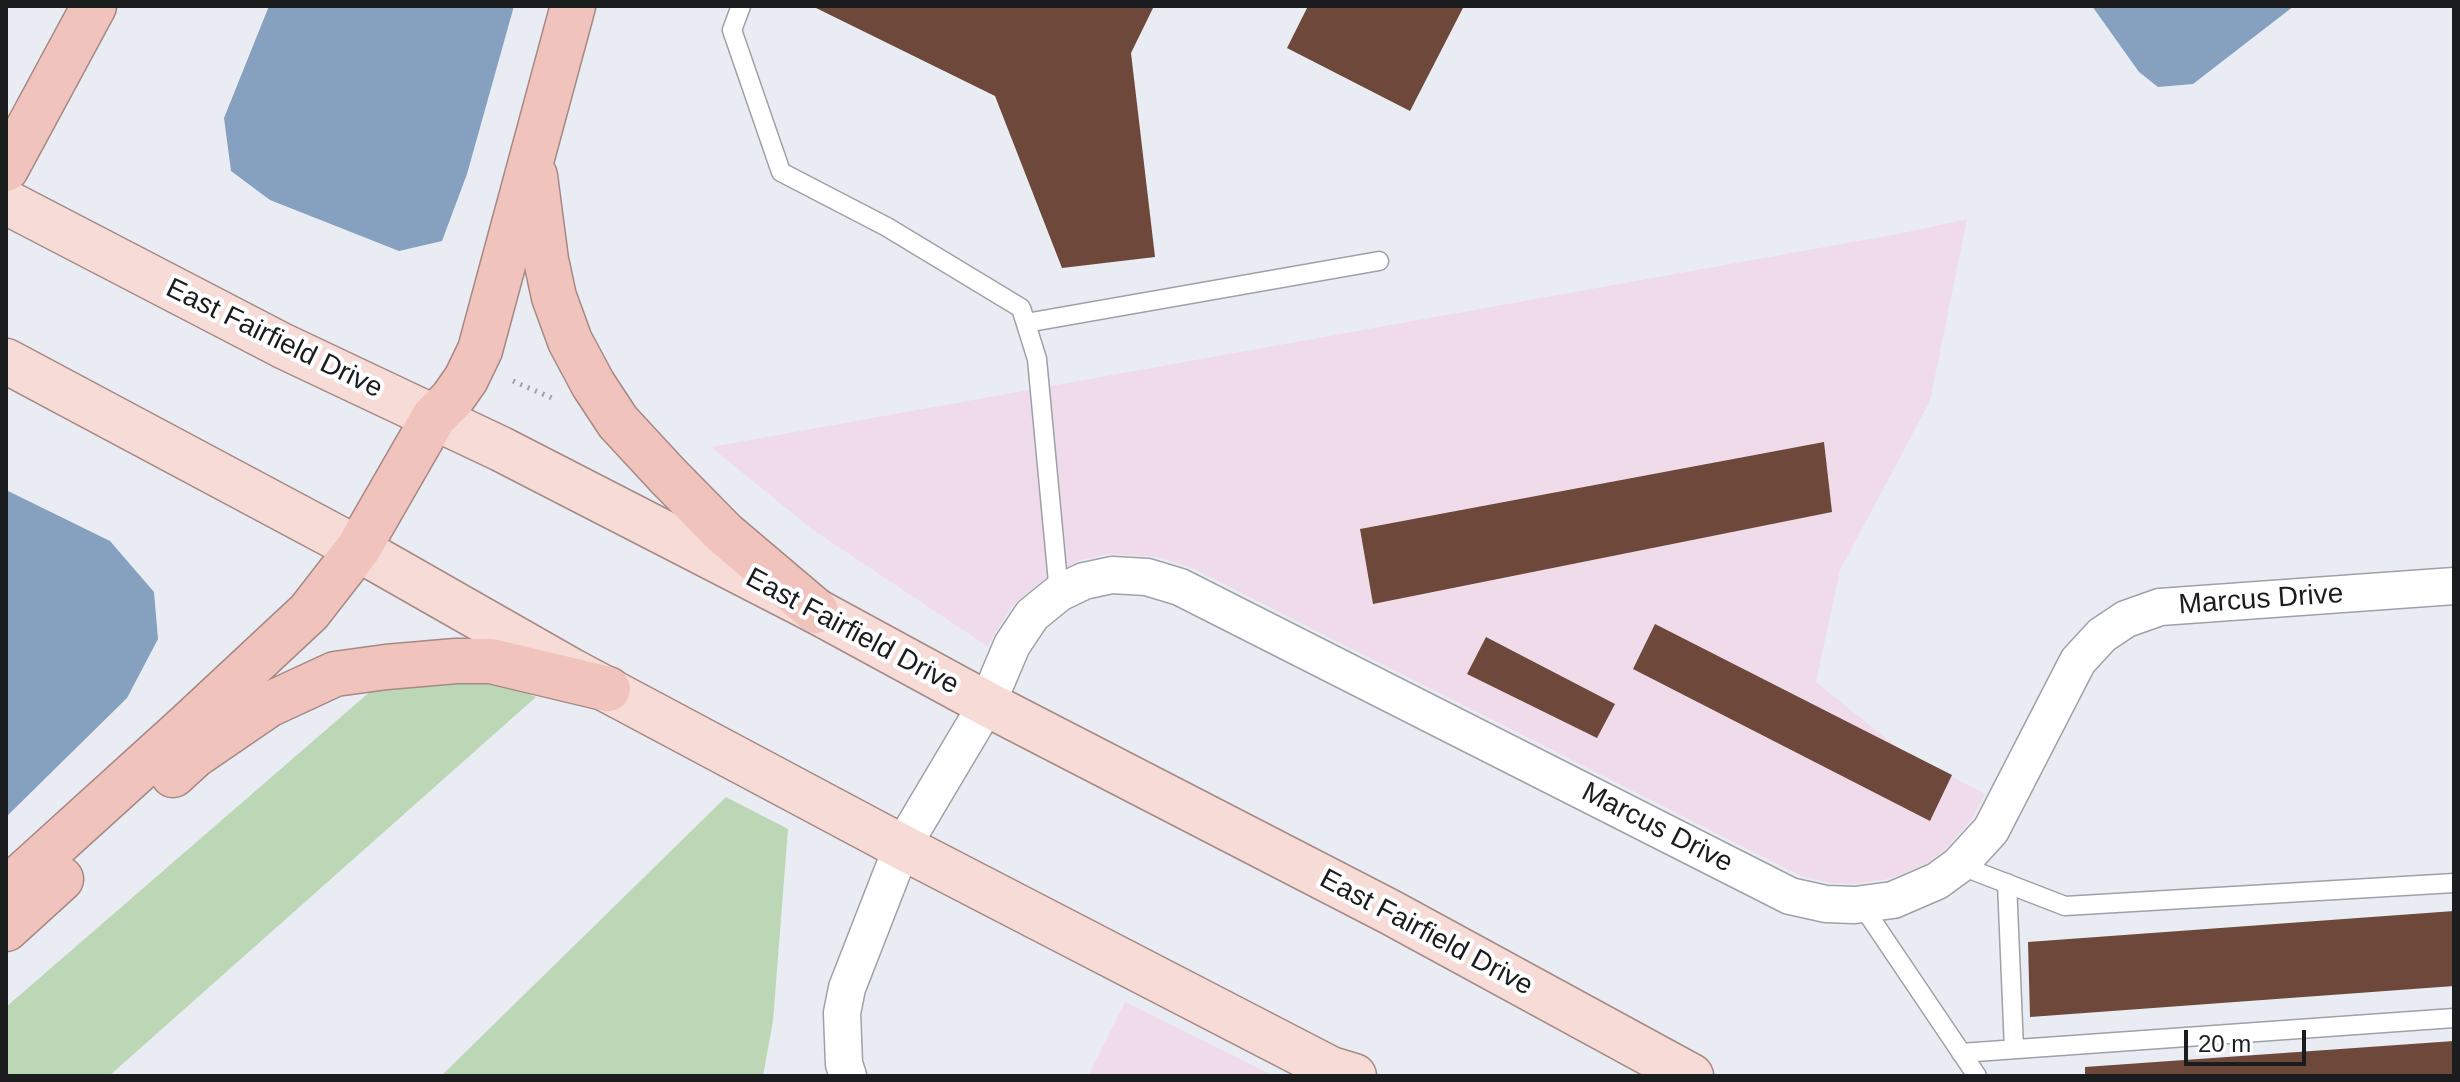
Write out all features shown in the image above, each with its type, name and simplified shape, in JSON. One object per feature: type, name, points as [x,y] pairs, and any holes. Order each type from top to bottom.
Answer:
[{"type":"highway","points":[[6,169],[94,6]]},
{"type":"highway","points":[[6,890],[309,612],[358,549],[434,417],[452,399],[480,350],[573,6]]},
{"type":"highway","points":[[532,155],[554,297],[570,341],[593,384],[618,422],[724,533],[816,611]]},
{"type":"highway","points":[[6,929],[195,755],[268,705],[335,674],[456,661],[491,661],[608,689]]},
{"type":"main road","name":"East Fairfield Drive","points":[[6,202],[283,346],[501,449],[816,611],[987,704],[1390,912],[1691,1076]]},
{"type":"main road","points":[[6,361],[358,549],[572,671],[902,847],[1331,1069],[1354,1076]]},
{"type":"street","name":"Marcus Drive","points":[[902,847],[987,704],[1012,645],[1032,615],[1059,593],[1084,581],[1112,575],[1147,577],[1180,587],[1790,896],[1826,904],[1893,900],[1937,881],[1959,865],[1991,830],[2078,661],[2102,635],[2126,619],[2160,607],[2454,586]]},
{"type":"street","points":[[848,1076],[844,1064],[842,1013],[847,988],[902,847]]},
{"type":"lane","points":[[741,6],[732,30],[781,172],[887,227],[1021,308],[1037,359],[1059,593]]},
{"type":"lane","points":[[1026,323],[1379,261]]},
{"type":"lane","points":[[1959,865],[2065,906],[2454,883]]},
{"type":"lane","points":[[2007,883],[2014,1049]]},
{"type":"lane","points":[[1861,904],[1977,1076]]},
{"type":"lane","points":[[1961,1053],[2454,1018]]},
{"type":"path","points":[[504,377],[564,403]]},
{"type":"shaded area","points":[[1967,219],[1930,401],[1840,570],[1816,682],[1898,748],[1985,794],[1972,819],[1944,851],[1926,864],[1889,879],[1856,884],[1831,883],[1801,876],[1192,568],[1157,557],[1109,554],[1081,560],[1050,575],[1013,605],[987,646],[813,530],[711,447],[1903,233]]},
{"type":"shaded area","points":[[1125,1002],[1274,1076],[1088,1076]]},
{"type":"green space","points":[[485,682],[536,697],[109,1076],[6,1076],[6,1007],[372,690]]},
{"type":"green space","points":[[726,797],[788,829],[773,1021],[763,1076],[441,1076]]},
{"type":"water","points":[[269,6],[514,6],[467,174],[442,241],[399,251],[270,200],[231,171],[224,118]]},
{"type":"water","points":[[2092,6],[2294,6],[2193,84],[2158,87],[2139,72]]},
{"type":"water","points":[[6,490],[110,541],[154,592],[158,639],[127,698],[6,817]]},
{"type":"building","points":[[812,6],[1154,6],[1131,53],[1155,257],[1062,268],[995,96]]},
{"type":"building","points":[[1308,6],[1464,6],[1410,111],[1287,48]]},
{"type":"building","points":[[1824,442],[1832,512],[1373,604],[1360,529]]},
{"type":"building","points":[[1655,624],[1952,775],[1930,821],[1633,669]]},
{"type":"building","points":[[1486,637],[1615,704],[1597,738],[1467,674]]},
{"type":"building","points":[[2454,911],[2454,986],[2030,1017],[2028,942]]},
{"type":"building","points":[[2454,1041],[2454,1076],[2085,1076],[2085,1067]]}]
